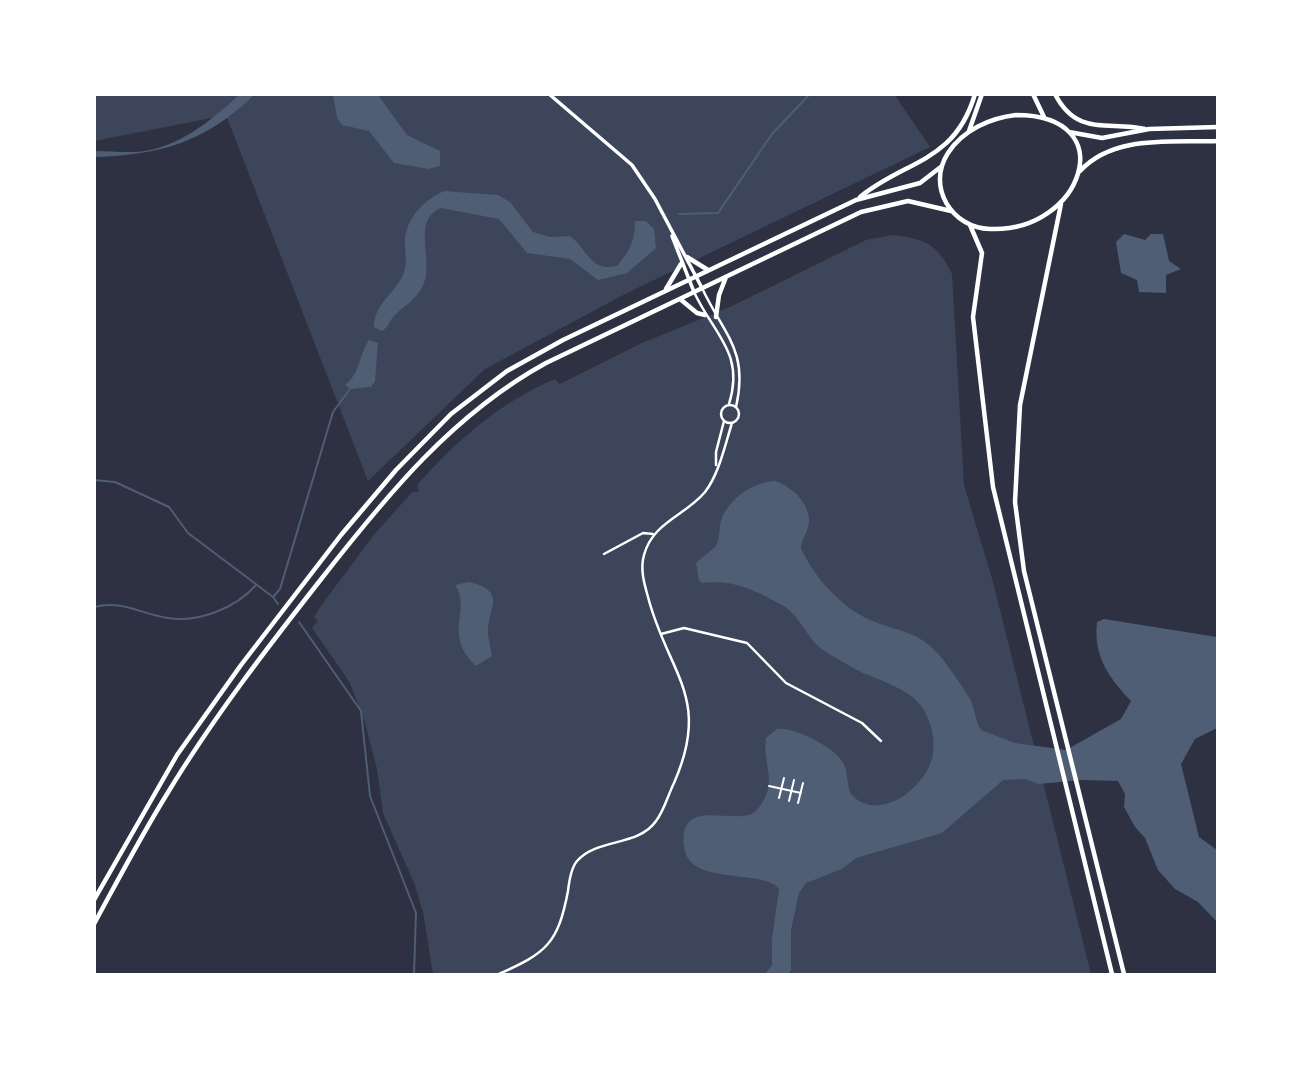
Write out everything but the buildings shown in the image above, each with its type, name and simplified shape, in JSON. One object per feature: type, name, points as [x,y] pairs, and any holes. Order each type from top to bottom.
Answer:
[{"type":"main road","points":[[856,200],[872,187],[923,162],[939,150],[963,123],[975,94]]},
{"type":"main road","points":[[969,132],[982,94]]},
{"type":"main road","points":[[1033,94],[1035,104],[1044,118],[1068,132],[1102,138],[1149,130]]},
{"type":"main road","points":[[1055,94],[1066,111],[1084,123],[1102,128],[1149,130],[1217,127]]},
{"type":"main road","points":[[94,900],[146,805],[197,726],[341,535],[419,445],[465,402],[526,359],[666,289],[856,200],[920,183],[942,166],[951,149],[969,132],[1007,116],[1044,118]]},
{"type":"main road","points":[[94,924],[162,802],[217,716],[347,546],[432,449],[471,412],[515,380],[726,276],[881,206],[915,201],[951,211],[970,225],[993,229],[1013,228],[1036,220],[1060,204],[1073,189],[1080,171],[1079,149],[1068,132]]},
{"type":"main road","points":[[1080,171],[1098,155],[1120,146],[1217,141]]},
{"type":"main road","points":[[942,166],[941,188],[951,211]]},
{"type":"main road","points":[[1060,204],[1020,405],[1015,480],[1022,560],[1075,788],[1124,975]]},
{"type":"main road","points":[[970,225],[982,253],[973,317],[989,468],[1111,975]]},
{"type":"main road","points":[[687,257],[708,270]]},
{"type":"main road","points":[[666,289],[681,264]]},
{"type":"main road","points":[[716,317],[719,295],[726,276]]},
{"type":"main road","points":[[680,299],[697,313],[705,315]]},
{"type":"street","points":[[499,975],[534,958],[554,939],[564,913],[575,863],[589,850],[645,832],[656,822],[681,765],[691,722],[688,696],[680,672],[661,634],[642,578],[643,558],[653,534],[707,489],[732,423],[740,415],[736,407],[741,382],[740,358],[650,191],[632,165],[549,94]]},
{"type":"street","points":[[672,234],[681,264],[705,315],[733,358],[734,387],[729,404],[721,411],[724,421],[716,452],[716,465]]},
{"type":"street","points":[[729,404],[736,407]]},
{"type":"street","points":[[724,421],[732,423]]},
{"type":"street","points":[[604,554],[643,533],[653,534]]},
{"type":"street","points":[[661,634],[684,628],[747,643],[786,683],[862,723],[881,741]]},
{"type":"path","points":[[779,798],[784,778]]},
{"type":"path","points":[[789,801],[794,780]]},
{"type":"path","points":[[798,803],[803,783]]},
{"type":"path","points":[[769,786],[801,793]]},
{"type":"shaded area","points":[[894,94],[930,147],[627,293],[485,369],[368,481],[226,115],[95,141],[95,95]]},
{"type":"shaded area","points":[[239,95],[254,95],[236,111],[200,135],[161,149],[95,157],[95,151],[143,151],[175,142],[209,121]]},
{"type":"shaded area","points":[[333,95],[378,95],[407,135],[440,151],[440,166],[429,169],[394,163],[369,131],[342,125],[337,118]]},
{"type":"shaded area","points":[[444,191],[498,195],[510,202],[533,232],[550,237],[570,236],[600,266],[617,266],[622,261],[633,240],[635,221],[646,221],[654,229],[656,248],[627,273],[598,280],[570,259],[527,253],[499,219],[441,208],[432,214],[427,222],[424,283],[415,297],[382,331],[374,327],[375,319],[381,305],[403,275],[407,229],[421,206]]},
{"type":"shaded area","points":[[1124,234],[1145,240],[1151,234],[1163,234],[1169,261],[1181,269],[1166,275],[1166,293],[1139,292],[1137,280],[1121,273],[1116,242]]},
{"type":"shaded area","points":[[893,235],[929,245],[941,256],[952,274],[964,485],[993,582],[1091,974],[433,974],[423,912],[414,883],[383,813],[377,769],[364,720],[350,683],[312,628],[318,621],[314,617],[320,607],[373,536],[412,492],[419,491],[417,485],[432,468],[480,424],[516,399],[555,379],[560,384],[642,343],[730,307],[866,240]]},
{"type":"shaded area","points":[[369,340],[378,343],[375,381],[371,387],[350,389],[345,385],[357,370]]},
{"type":"shaded area","points":[[775,481],[793,491],[803,502],[809,525],[801,548],[806,559],[830,590],[859,615],[916,636],[932,647],[968,695],[981,730],[1015,743],[1066,750],[1121,719],[1131,701],[1104,666],[1096,634],[1097,622],[1104,619],[1217,637],[1217,728],[1195,739],[1181,764],[1199,837],[1217,850],[1217,922],[1198,902],[1175,889],[1158,870],[1145,838],[1135,827],[1124,807],[1125,794],[1118,781],[1081,780],[1038,784],[1026,779],[1003,780],[942,833],[856,858],[842,869],[806,883],[799,893],[791,930],[791,970],[788,974],[765,974],[772,965],[772,939],[779,889],[764,881],[714,873],[694,865],[687,857],[684,846],[684,830],[690,821],[700,816],[749,815],[757,810],[768,791],[769,783],[766,738],[777,729],[802,734],[830,749],[844,765],[851,794],[862,802],[875,805],[901,798],[913,789],[929,766],[934,748],[933,734],[922,706],[905,692],[853,668],[825,651],[782,605],[744,587],[702,583],[699,580],[696,563],[716,546],[721,521],[731,504],[743,492],[759,484]]},
{"type":"shaded area","points":[[469,582],[488,590],[493,602],[488,632],[492,656],[476,666],[461,644],[461,605],[455,585]]},
{"type":"waterway","points":[[679,214],[718,213],[772,134],[810,94]]},
{"type":"waterway","points":[[94,480],[115,482],[169,507],[188,533],[273,597],[280,589],[333,412],[350,389]]},
{"type":"waterway","points":[[94,607],[114,605],[168,618],[192,618],[227,607],[256,585]]},
{"type":"waterway","points":[[273,597],[278,604]]},
{"type":"waterway","points":[[299,622],[361,711],[370,796],[416,913],[414,974]]}]
